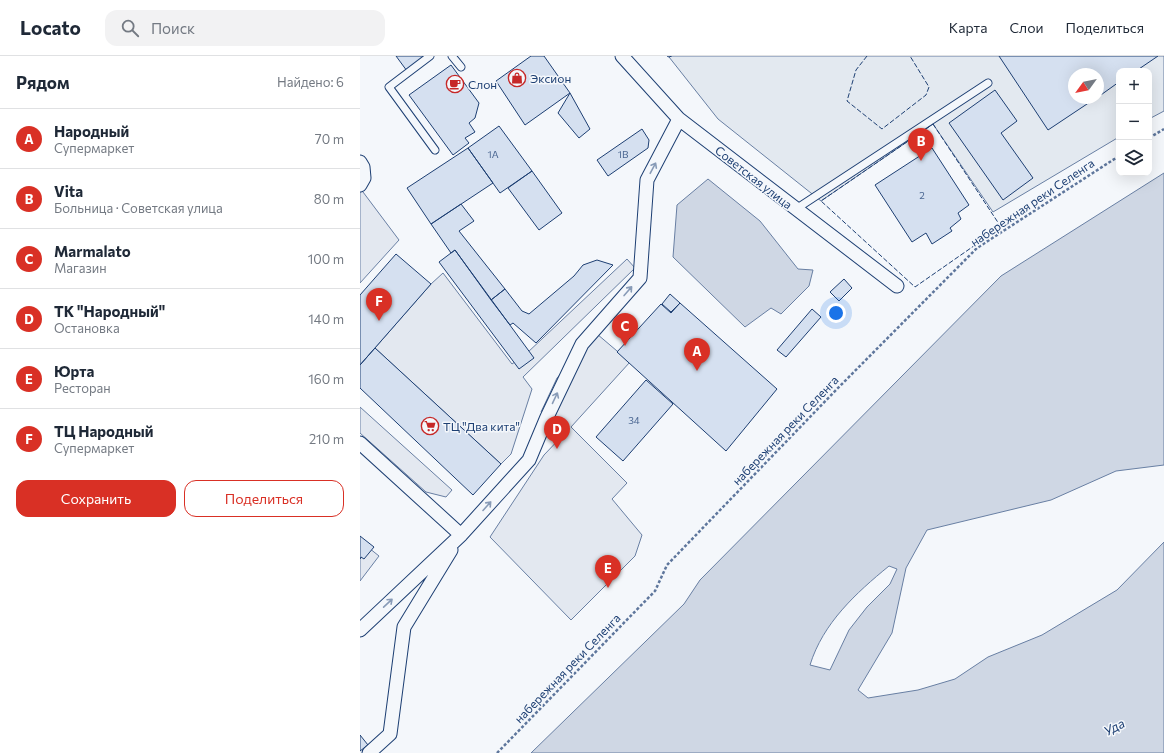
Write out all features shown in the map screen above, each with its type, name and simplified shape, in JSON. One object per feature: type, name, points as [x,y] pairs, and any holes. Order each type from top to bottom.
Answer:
[{"type":"street","name":"Советская улица","points":[[622,56],[679,119],[897,286]]},
{"type":"street","points":[[360,630],[461,535],[529,460],[546,417],[582,344],[640,278],[647,180],[679,119]]},
{"type":"street","points":[[360,162],[363,167],[364,178],[360,185]]},
{"type":"street","points":[[360,443],[461,535]]},
{"type":"street","points":[[369,753],[390,734],[404,627],[461,535]]},
{"type":"lane","points":[[430,56],[389,87],[434,150]]},
{"type":"lane","points":[[452,56],[461,67]]},
{"type":"lane","points":[[796,209],[988,82]]},
{"type":"path","points":[[1152,136],[1164,129]]},
{"type":"path","name":"набережная реки Селенга","points":[[497,753],[655,591],[667,565],[976,248],[1116,158]]},
{"type":"shaded area","points":[[1164,56],[1164,111],[1152,117],[1152,68],[1116,68],[1116,139],[993,212],[933,124],[821,201],[718,119],[669,57]]},
{"type":"shaded area","points":[[360,188],[399,240],[360,283]]},
{"type":"shaded area","points":[[627,259],[635,268],[523,377],[532,389],[511,454],[501,464],[375,348],[431,284],[443,273],[512,364],[527,353]]},
{"type":"shaded area","points":[[597,334],[630,362],[571,427],[627,483],[612,499],[642,535],[635,556],[571,620],[490,537],[544,455],[564,434],[541,412],[557,378]]},
{"type":"shaded area","points":[[360,407],[452,490],[446,497],[426,492],[360,433]]},
{"type":"shaded area","points":[[369,548],[379,556],[360,581],[360,559]]},
{"type":"water","name":"Уда","points":[[1164,173],[1164,465],[1116,471],[1051,500],[927,530],[906,568],[892,633],[858,690],[868,698],[918,690],[955,679],[988,657],[1042,635],[1117,590],[1164,542],[1164,753],[531,753],[684,604],[700,580],[1001,276]],"holes":[[[889,566],[897,569],[890,584],[867,607],[849,630],[830,670],[810,665],[823,636],[842,610],[853,598]]]},
{"type":"water","points":[[708,179],[760,221],[798,269],[813,270],[809,286],[781,314],[771,308],[745,327],[673,257],[677,205]]},
{"type":"building","points":[[396,56],[429,56],[407,71]]},
{"type":"building","points":[[531,56],[544,56],[570,93],[525,125],[496,81]]},
{"type":"building","points":[[999,56],[1158,56],[1140,68],[1116,68],[1116,84],[1104,93],[1104,68],[1068,68],[1068,104],[1087,104],[1048,130]]},
{"type":"building","points":[[451,65],[479,103],[475,118],[469,123],[475,132],[465,138],[469,143],[453,155],[409,95]]},
{"type":"building","points":[[995,90],[1017,121],[1001,133],[1033,178],[1003,200],[949,123]]},
{"type":"building","points":[[570,93],[590,129],[579,138],[558,113]]},
{"type":"building","points":[[499,126],[532,171],[500,193],[468,148]]},
{"type":"building","points":[[642,129],[649,140],[648,148],[608,176],[597,160]]},
{"type":"building","points":[[468,148],[493,183],[431,224],[407,188]]},
{"type":"building","points":[[932,148],[969,205],[958,213],[961,219],[950,228],[952,231],[932,244],[926,233],[912,242],[875,185]]},
{"type":"building","points":[[532,171],[562,213],[539,230],[508,188]]},
{"type":"building","points":[[461,204],[474,221],[459,231],[505,289],[491,300],[455,250],[451,253],[431,224]]},
{"type":"building","points":[[455,250],[534,358],[519,369],[439,262]]},
{"type":"building","points":[[396,254],[431,284],[360,365],[360,295]]},
{"type":"building","points":[[597,260],[613,265],[536,343],[513,323],[510,325],[491,300],[505,289],[522,311],[529,314],[574,276],[583,265]]},
{"type":"building","points":[[844,279],[852,288],[839,301],[830,292]]},
{"type":"building","points":[[670,294],[680,303],[671,312],[662,304]]},
{"type":"building","points":[[680,303],[777,389],[726,451],[617,352],[661,304],[671,313]]},
{"type":"building","points":[[812,309],[821,317],[786,357],[777,350]]},
{"type":"building","name":"ТЦ \"Два кита\"","points":[[375,348],[501,464],[473,495],[360,388],[360,365]]},
{"type":"building","points":[[646,380],[673,404],[623,461],[596,437]]},
{"type":"building","points":[[360,536],[374,547],[364,559],[361,557],[360,559]]},
{"type":"building","points":[[360,735],[368,745],[360,751]]},
{"type":"fence","points":[[667,56],[672,56]]},
{"type":"fence","points":[[867,56],[856,70],[847,101],[882,129],[926,95],[929,87],[910,56]]},
{"type":"fence","points":[[933,124],[1001,227],[915,287],[821,201],[933,124]]},
{"type":"place","name":"Эксион","points":[[517,78]]},
{"type":"place","name":"Слон","points":[[455,84]]},
{"type":"place","name":"Vita","points":[[921,161]]},
{"type":"place","name":"ТЦ Народный","points":[[379,321]]},
{"type":"place","name":"Marmalato","points":[[625,346]]},
{"type":"place","name":"Народный","points":[[697,371]]},
{"type":"place","name":"ТЦ \"Два кита\"","points":[[430,426]]},
{"type":"place","name":"ТК \"Народный\"","points":[[557,449]]},
{"type":"place","name":"Юрта","points":[[608,588]]}]
